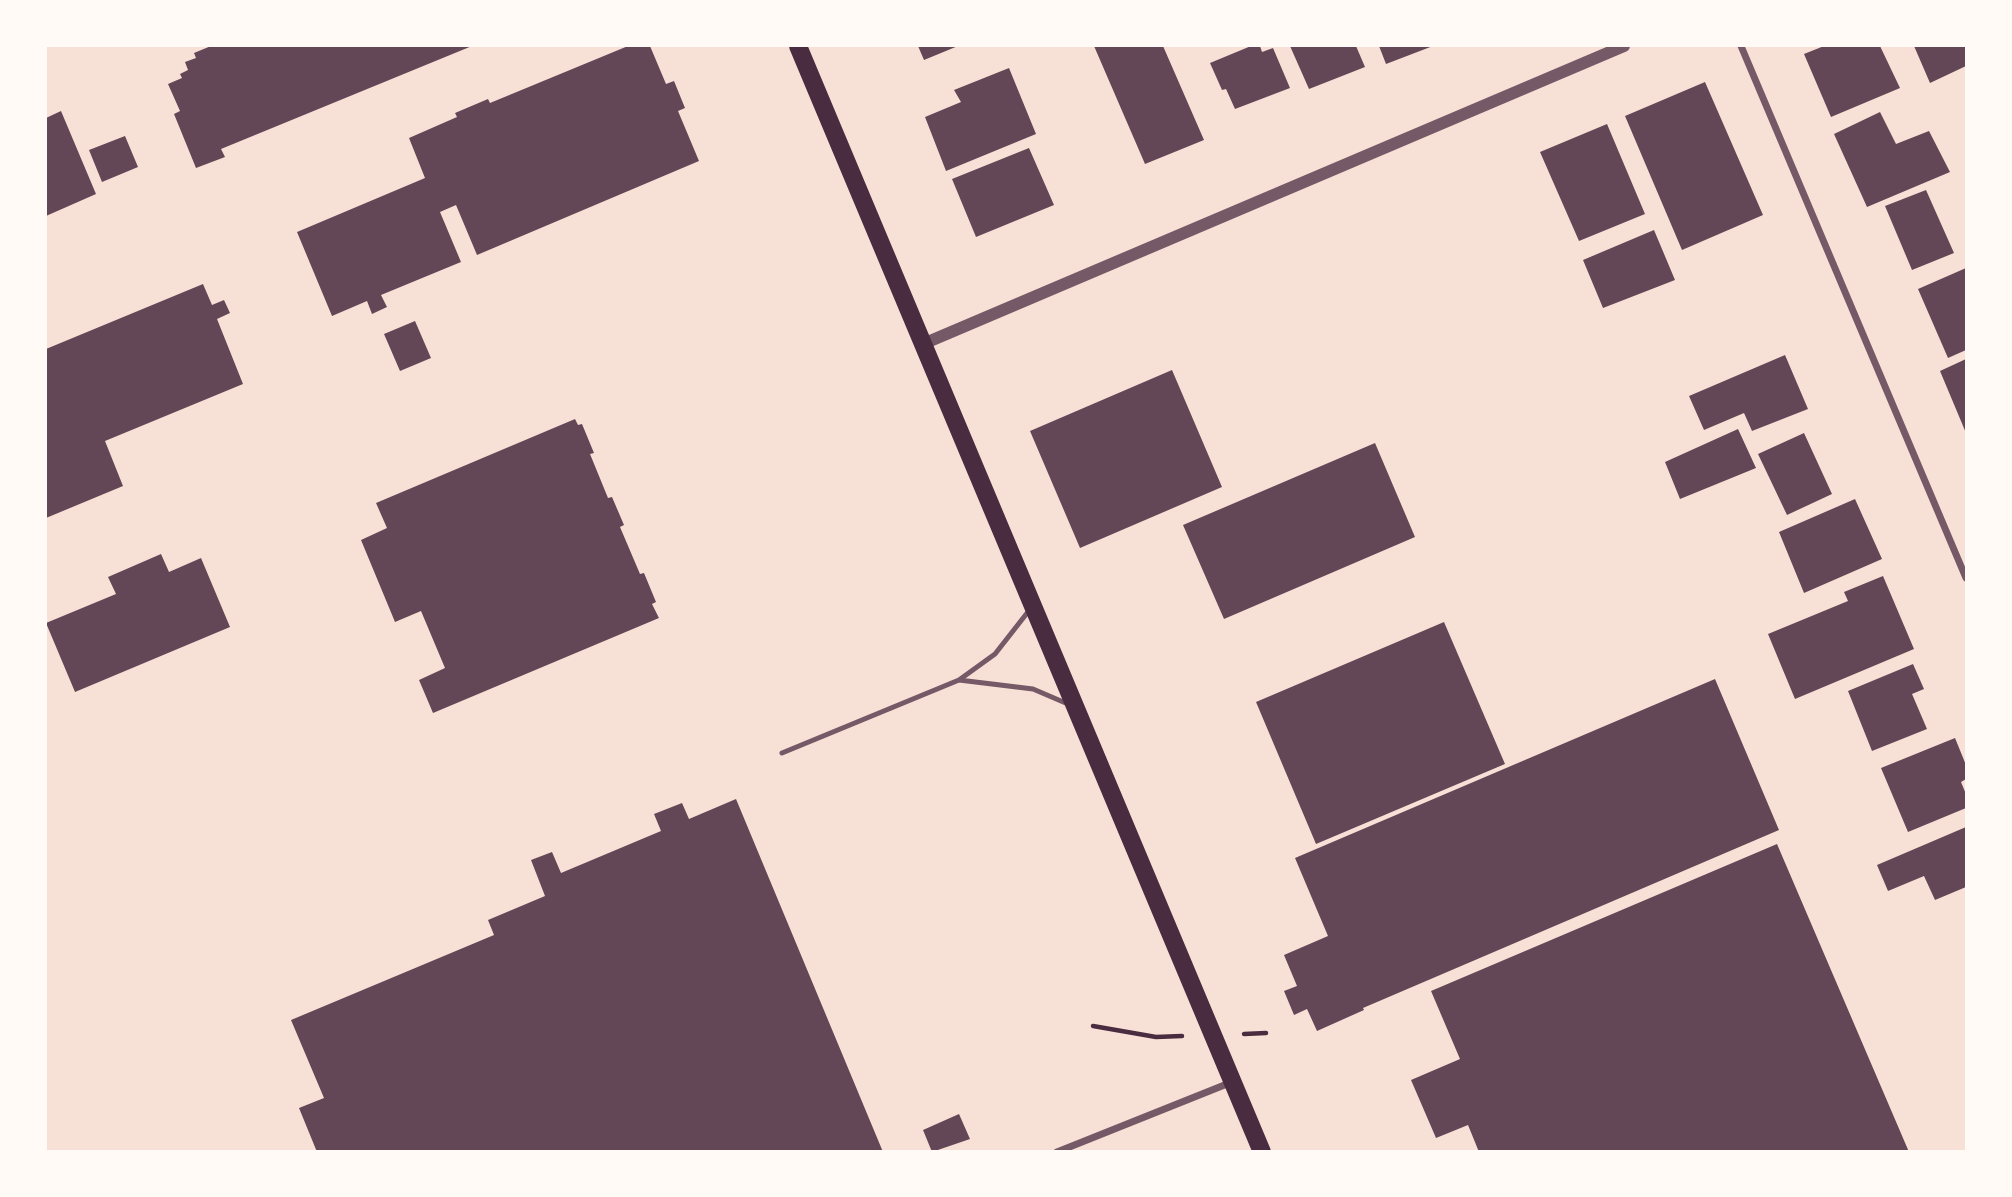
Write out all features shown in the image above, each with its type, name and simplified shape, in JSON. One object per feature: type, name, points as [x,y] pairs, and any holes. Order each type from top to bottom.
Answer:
[{"type":"main road","points":[[798,46],[1262,1152]]},
{"type":"street","points":[[923,344],[1623,46]]},
{"type":"street","points":[[1741,46],[1966,578]]},
{"type":"street","points":[[1057,1152],[1233,1082]]},
{"type":"lane","points":[[782,753],[959,680],[995,654],[1032,607]]},
{"type":"lane","points":[[959,680],[1033,689],[1073,706]]},
{"type":"building","points":[[211,46],[472,46],[221,149],[225,157],[196,168],[174,114],[180,111],[168,84],[182,78],[180,74],[188,70],[185,62],[196,58],[194,53]]},
{"type":"building","points":[[628,46],[650,46],[666,84],[674,81],[685,108],[678,111],[699,161],[477,255],[456,205],[440,212],[461,262],[381,295],[387,307],[372,314],[367,301],[332,316],[297,232],[425,178],[409,138],[457,117],[455,113],[488,99],[490,103]]},
{"type":"building","points":[[918,46],[958,46],[924,60]]},
{"type":"building","points":[[1094,46],[1163,46],[1204,140],[1145,164]]},
{"type":"building","points":[[1251,46],[1260,46],[1262,52],[1273,48],[1290,88],[1235,109],[1226,89],[1222,90],[1210,63]]},
{"type":"building","points":[[1290,46],[1356,46],[1365,67],[1309,89]]},
{"type":"building","points":[[1379,46],[1433,46],[1386,64]]},
{"type":"building","points":[[1824,46],[1880,46],[1900,88],[1831,117],[1804,54]]},
{"type":"building","points":[[1914,46],[1966,46],[1966,66],[1930,83]]},
{"type":"building","points":[[1009,68],[1036,134],[946,171],[925,117],[961,102],[954,90]]},
{"type":"building","points":[[1705,82],[1763,215],[1682,250],[1625,116]]},
{"type":"building","points":[[61,111],[96,194],[46,216],[46,118]]},
{"type":"building","points":[[1880,112],[1896,144],[1929,131],[1950,172],[1867,207],[1834,134]]},
{"type":"building","points":[[1607,124],[1645,214],[1579,241],[1540,152]]},
{"type":"building","points":[[125,136],[138,167],[102,182],[89,150]]},
{"type":"building","points":[[1029,148],[1054,205],[976,237],[952,179]]},
{"type":"building","points":[[1926,190],[1954,253],[1912,270],[1885,206]]},
{"type":"building","points":[[1654,230],[1675,280],[1603,308],[1583,260]]},
{"type":"building","points":[[1966,268],[1966,350],[1948,358],[1918,289]]},
{"type":"building","points":[[203,284],[212,305],[224,300],[230,313],[217,319],[243,384],[105,441],[123,486],[46,518],[46,349]]},
{"type":"building","points":[[415,321],[431,358],[400,371],[384,334]]},
{"type":"building","points":[[1785,355],[1808,409],[1752,431],[1744,413],[1704,430],[1689,396]]},
{"type":"building","points":[[1966,359],[1966,433],[1940,371]]},
{"type":"building","points":[[1172,370],[1222,487],[1080,548],[1030,431]]},
{"type":"building","points":[[575,419],[578,425],[582,424],[594,453],[590,454],[608,498],[612,497],[624,525],[620,527],[640,574],[644,573],[656,602],[652,604],[659,618],[433,713],[419,680],[445,668],[421,611],[395,622],[361,540],[387,528],[376,503]]},
{"type":"building","points":[[1738,429],[1756,468],[1680,499],[1665,462]]},
{"type":"building","points":[[1804,433],[1832,494],[1787,515],[1758,454]]},
{"type":"building","points":[[1375,443],[1415,537],[1224,619],[1183,525]]},
{"type":"building","points":[[1855,499],[1882,559],[1804,593],[1779,532]]},
{"type":"building","points":[[161,554],[169,572],[201,558],[230,627],[75,692],[46,623],[116,594],[108,577]]},
{"type":"building","points":[[1883,576],[1914,649],[1795,699],[1768,634],[1848,601],[1844,592]]},
{"type":"building","points":[[1444,622],[1505,764],[1316,844],[1256,702]]},
{"type":"building","points":[[1913,664],[1924,689],[1912,694],[1927,729],[1872,751],[1848,691]]},
{"type":"building","points":[[1715,679],[1779,830],[1363,1008],[1364,1010],[1317,1031],[1307,1009],[1294,1015],[1284,991],[1297,986],[1284,955],[1328,936],[1295,858]]},
{"type":"building","points":[[1955,738],[1966,765],[1966,779],[1961,782],[1966,794],[1966,808],[1908,832],[1881,768]]},
{"type":"building","points":[[736,799],[883,1152],[317,1152],[299,1108],[324,1098],[291,1020],[494,935],[488,920],[545,896],[531,860],[552,852],[561,873],[661,831],[654,814],[682,803],[689,819]]},
{"type":"building","points":[[1966,827],[1966,887],[1935,900],[1924,876],[1888,891],[1877,865]]},
{"type":"building","points":[[1777,844],[1909,1152],[1479,1152],[1468,1125],[1436,1138],[1411,1080],[1460,1059],[1431,991]]},
{"type":"building","points":[[959,1114],[970,1139],[932,1152],[923,1130]]}]
